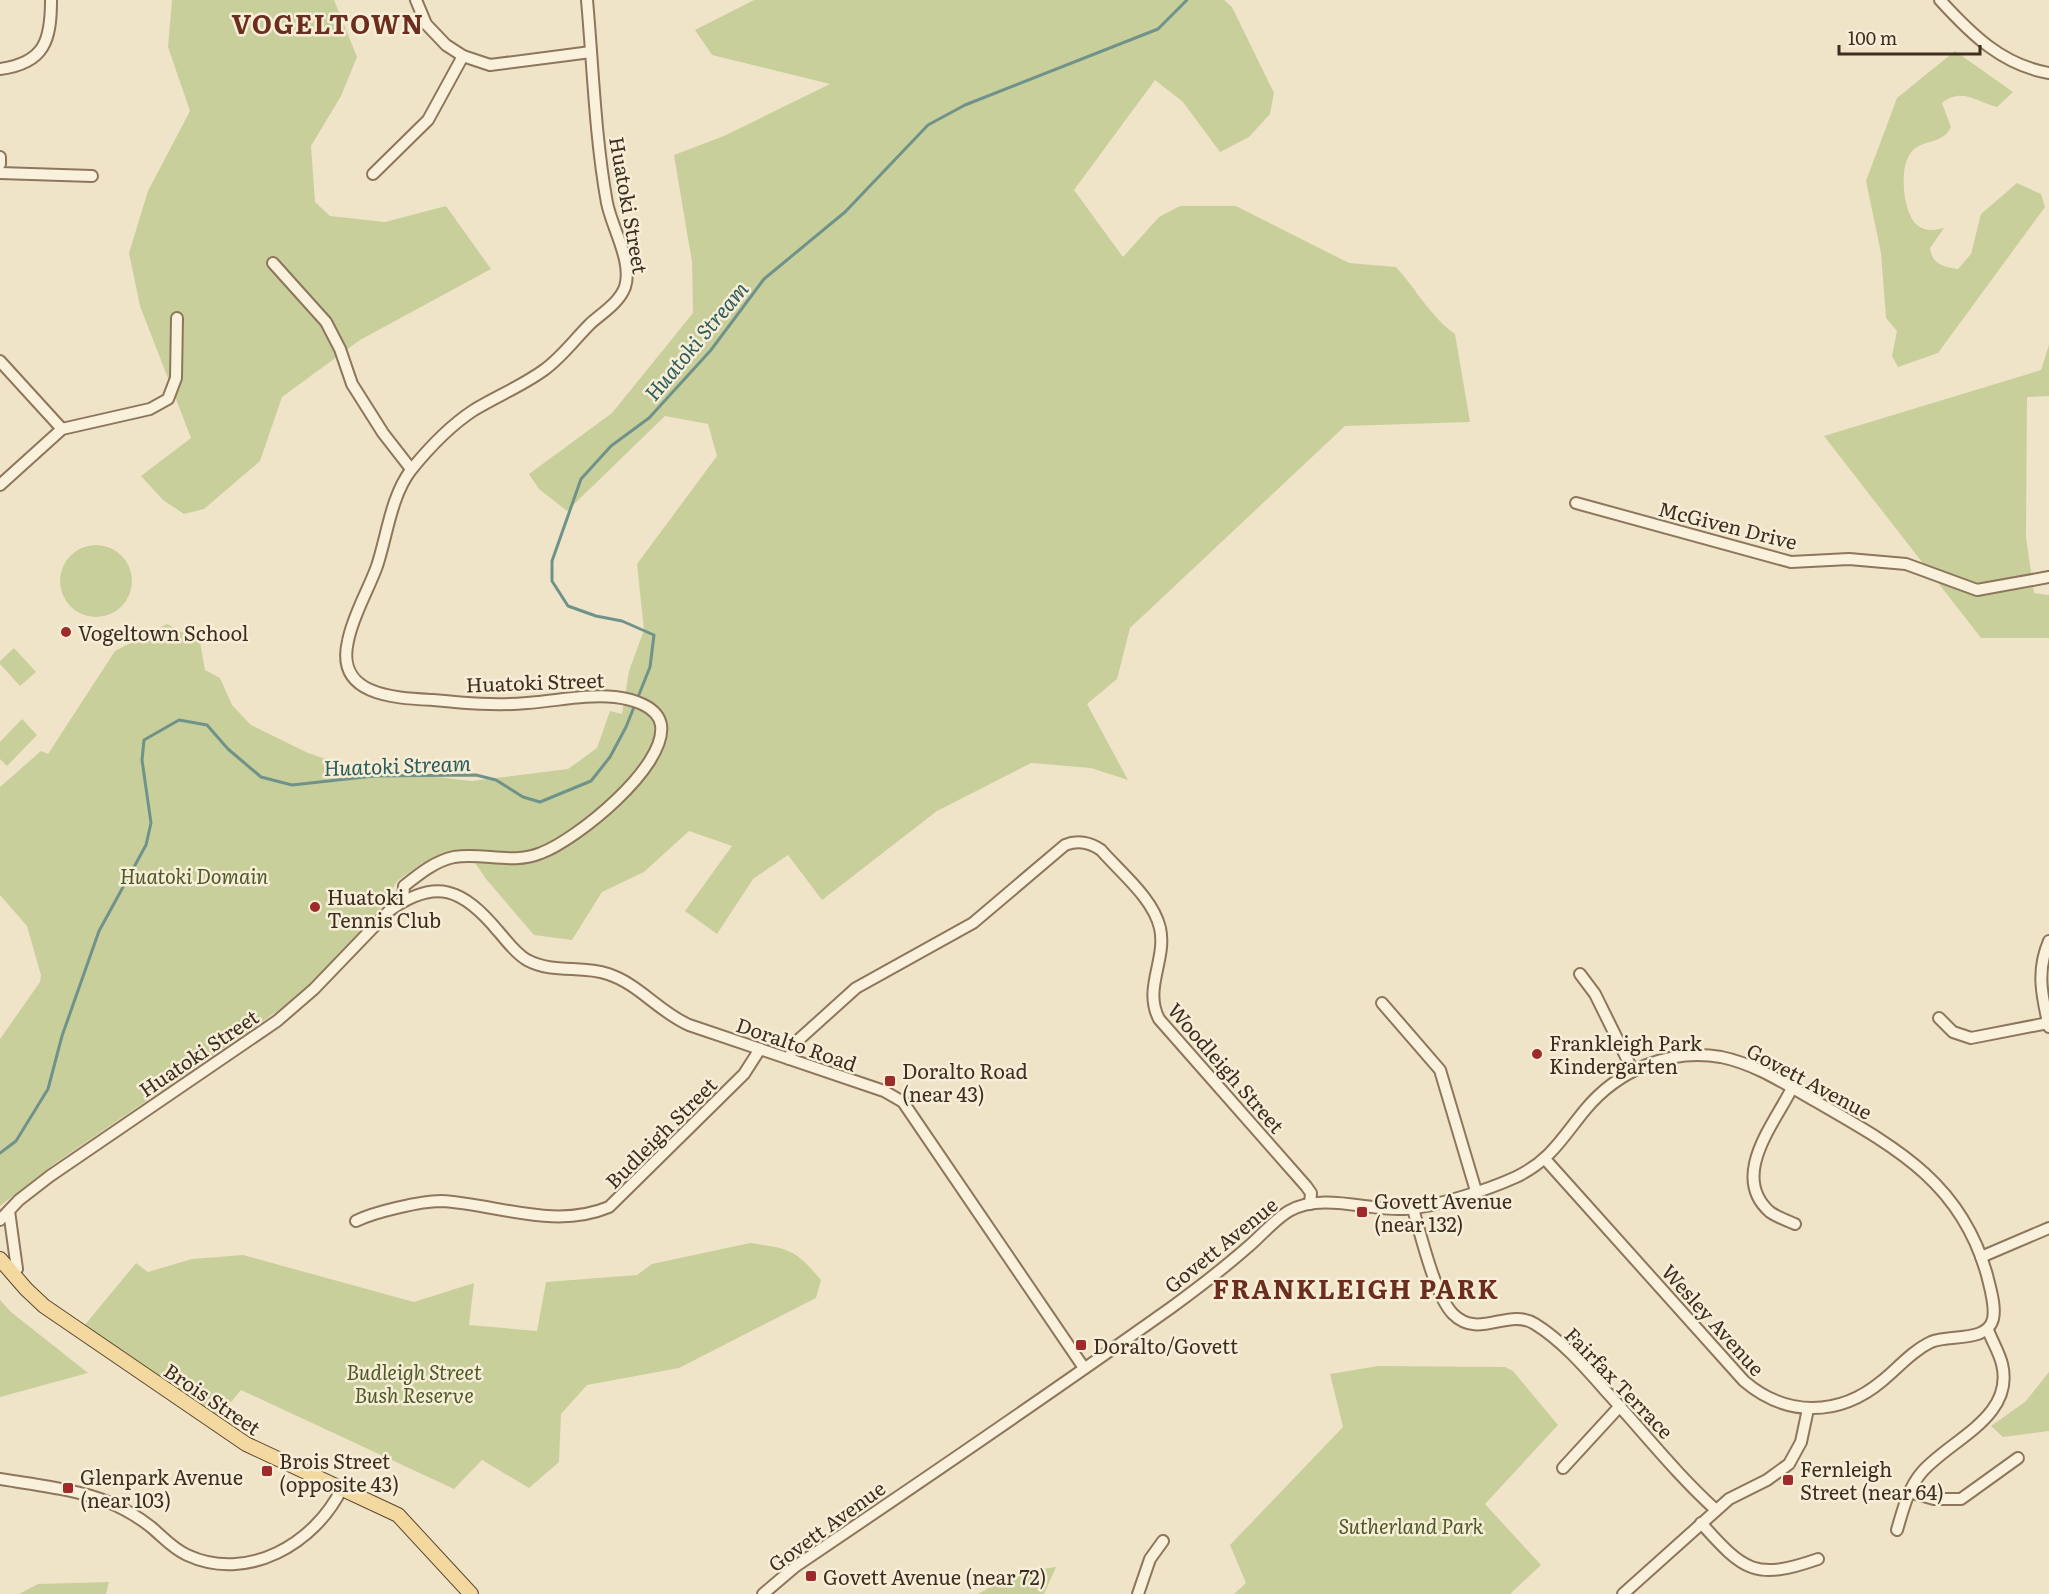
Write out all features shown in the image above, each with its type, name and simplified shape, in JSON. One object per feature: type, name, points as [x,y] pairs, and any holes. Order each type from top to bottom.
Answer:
[{"type":"main road","name":"Brois Street","points":[[0,1259],[44,1306],[246,1444],[398,1515],[471,1594]]},
{"type":"street","points":[[0,69],[24,63],[42,49],[51,26],[51,0]]},
{"type":"street","points":[[416,0],[426,24],[446,45],[463,56],[490,65],[591,52]]},
{"type":"street","name":"Huatoki Street","points":[[0,1220],[50,1176],[276,1021],[314,989],[389,911],[403,901],[404,886],[442,861],[467,856],[509,860],[539,854],[555,847],[591,820],[629,785],[653,756],[658,744],[661,725],[656,713],[648,707],[616,697],[509,704],[419,699],[379,694],[369,690],[353,678],[347,661],[348,640],[377,564],[397,499],[411,469],[463,418],[556,361],[617,301],[626,286],[625,265],[607,201],[586,0]]},
{"type":"street","points":[[1940,0],[1961,23],[1997,53],[2027,68],[2049,73]]},
{"type":"street","points":[[373,174],[428,120],[463,56]]},
{"type":"street","points":[[0,157],[0,164]]},
{"type":"street","points":[[0,173],[92,176]]},
{"type":"street","points":[[273,263],[326,322],[340,349],[352,384],[383,433],[411,469]]},
{"type":"street","points":[[0,485],[62,429],[150,409],[168,399],[176,378],[177,318]]},
{"type":"street","points":[[0,360],[62,429]]},
{"type":"street","name":"McGiven Drive","points":[[1576,503],[1791,562],[1849,559],[1906,564],[1977,590],[2049,577]]},
{"type":"street","name":"Woodleigh Street","points":[[789,1059],[795,1043],[856,988],[973,923],[1065,845],[1077,842],[1091,844],[1101,850],[1157,917],[1161,943],[1152,1000],[1159,1019],[1306,1186],[1311,1193],[1310,1204]]},
{"type":"street","name":"Doralto Road","points":[[403,901],[433,891],[452,892],[475,905],[525,959],[552,969],[606,973],[634,986],[672,1018],[884,1091],[903,1102],[1084,1368]]},
{"type":"street","points":[[1939,1018],[1953,1032],[1971,1038],[2049,1025],[2040,976],[2043,955],[2049,941]]},
{"type":"street","points":[[1580,974],[1595,994],[1633,1071]]},
{"type":"street","points":[[1382,1003],[1440,1070],[1476,1191]]},
{"type":"street","name":"Budleigh Street","points":[[356,1221],[370,1214],[439,1201],[549,1216],[591,1215],[609,1207],[744,1074],[760,1049]]},
{"type":"street","name":"Govett Avenue","points":[[763,1594],[796,1566],[1214,1276],[1282,1216],[1297,1207],[1310,1204],[1413,1209],[1511,1179],[1545,1160],[1600,1095],[1633,1071],[1667,1058],[1687,1055],[1715,1056],[1760,1070],[1882,1139],[1922,1167],[1954,1205],[1981,1257],[1994,1314],[1988,1330]]},
{"type":"street","points":[[1792,1088],[1760,1145],[1754,1170],[1758,1193],[1763,1204],[1771,1213],[1796,1224]]},
{"type":"street","name":"Wesley Avenue","points":[[1545,1160],[1744,1381],[1767,1398],[1808,1409],[1837,1406],[1852,1401],[1875,1386],[1929,1343],[1951,1336],[1974,1335],[1988,1330]]},
{"type":"street","name":"Fairfax Terrace","points":[[1413,1209],[1442,1298],[1456,1317],[1477,1326],[1509,1318],[1532,1322],[1582,1365],[1716,1510]]},
{"type":"street","points":[[9,1211],[17,1269],[14,1274]]},
{"type":"street","points":[[1981,1257],[2049,1228]]},
{"type":"street","points":[[1897,1530],[1909,1492],[1923,1471],[1984,1420],[2004,1391],[2002,1364],[1988,1330]]},
{"type":"street","points":[[1563,1468],[1620,1406]]},
{"type":"street","points":[[1623,1594],[1716,1510],[1789,1464],[1801,1442],[1808,1409]]},
{"type":"street","points":[[1909,1492],[1952,1502],[1961,1499],[2018,1458]]},
{"type":"street","points":[[0,1479],[105,1500],[131,1512],[172,1547],[187,1555],[224,1565],[245,1565],[264,1560],[292,1545],[326,1514],[342,1488]]},
{"type":"street","points":[[1701,1523],[1734,1558],[1745,1566],[1772,1571],[1792,1568],[1818,1559]]},
{"type":"street","points":[[1138,1594],[1150,1558],[1163,1541]]},
{"type":"green space","points":[[172,0],[334,0],[357,57],[341,96],[311,146],[315,202],[330,216],[385,222],[446,206],[491,269],[360,340],[282,397],[260,461],[204,509],[184,514],[163,500],[141,476],[191,438],[140,306],[129,253],[148,191],[190,111],[168,47]]},
{"type":"green space","name":"Huatoki Domain","points":[[754,0],[1224,0],[1232,7],[1274,93],[1270,114],[1249,137],[1220,152],[1183,102],[1155,80],[1074,190],[1123,257],[1159,217],[1180,206],[1236,206],[1349,263],[1396,267],[1431,311],[1455,334],[1470,422],[1345,426],[1130,628],[1117,679],[1087,704],[1128,780],[1091,768],[1031,763],[937,811],[822,900],[788,855],[753,879],[717,934],[685,911],[732,846],[689,831],[644,872],[602,892],[572,940],[534,935],[486,879],[469,854],[458,849],[422,863],[397,881],[369,929],[304,993],[54,1164],[0,1206],[0,1039],[40,982],[41,975],[27,926],[0,895],[0,787],[41,751],[48,754],[115,651],[167,624],[200,642],[205,670],[220,678],[232,705],[251,725],[308,753],[350,767],[472,781],[568,769],[597,748],[610,711],[622,714],[629,671],[644,630],[637,564],[717,456],[708,424],[665,416],[567,511],[539,489],[529,474],[612,413],[693,313],[692,262],[674,155],[724,136],[830,84],[712,55],[695,30]]},
{"type":"green space","points":[[1955,51],[2013,92],[1997,107],[1969,97],[1949,98],[1942,103],[1951,127],[1947,133],[1937,140],[1919,146],[1910,154],[1904,170],[1904,191],[1908,211],[1917,225],[1923,229],[1944,228],[1930,248],[1933,258],[1943,266],[1958,269],[1971,254],[1981,214],[2017,183],[2041,194],[2045,207],[1938,353],[1898,367],[1892,356],[1897,331],[1886,318],[1881,253],[1866,181],[1897,98]]},
{"type":"green space","points":[[2049,345],[2049,396],[2027,397],[2026,537],[2034,593],[2049,595],[2049,638],[1981,638],[1824,436],[2041,370]]},
{"type":"green space","points":[[96,545],[116,551],[126,561],[132,581],[126,601],[116,611],[96,617],[76,611],[66,601],[60,581],[66,561],[76,551]]},
{"type":"green space","points":[[14,648],[36,672],[20,686],[0,664],[0,661]]},
{"type":"green space","points":[[22,719],[37,735],[7,766],[0,759],[0,742]]},
{"type":"green space","name":"Budleigh Street Bush Reserve","points":[[750,1243],[783,1249],[798,1256],[821,1280],[816,1298],[679,1368],[587,1385],[561,1414],[559,1462],[529,1488],[482,1460],[454,1489],[241,1390],[219,1416],[84,1326],[136,1263],[148,1272],[192,1259],[243,1255],[414,1302],[474,1283],[469,1325],[537,1331],[546,1282],[637,1275],[652,1264]]},
{"type":"green space","points":[[0,1300],[11,1312],[88,1373],[0,1397]]},
{"type":"green space","name":"Sutherland Park","points":[[1378,1366],[1505,1367],[1513,1371],[1558,1425],[1485,1504],[1541,1565],[1510,1594],[1234,1594],[1246,1583],[1230,1545],[1343,1427],[1330,1374]]},
{"type":"green space","points":[[2049,1372],[2049,1431],[2003,1437],[1991,1426],[2025,1402]]},
{"type":"green space","points":[[1056,1567],[1044,1594],[978,1594],[1015,1573]]},
{"type":"green space","points":[[109,1582],[106,1594],[19,1594],[38,1584]]},
{"type":"waterway","name":"Huatoki Stream","points":[[0,1153],[16,1141],[48,1089],[62,1036],[99,931],[146,845],[151,823],[142,760],[144,740],[179,720],[207,725],[228,749],[261,777],[292,785],[374,776],[476,775],[496,780],[523,797],[540,802],[591,781],[610,757],[626,727],[650,667],[654,635],[622,621],[596,616],[568,606],[552,581],[552,561],[581,479],[611,446],[649,418],[711,350],[764,279],[845,212],[928,125],[965,105],[1158,29],[1187,0]]},
{"type":"place","name":"Vogeltown School","points":[[66,632]]},
{"type":"place","name":"Huatoki Tennis Club","points":[[315,907]]},
{"type":"place","name":"Frankleigh Park Kindergarten","points":[[1537,1054]]},
{"type":"place","name":"Doralto Road (near 43)","points":[[890,1081]]},
{"type":"place","name":"Govett Avenue (near 132)","points":[[1362,1212]]},
{"type":"place","name":"Doralto/Govett","points":[[1081,1345]]},
{"type":"place","name":"Brois Street (opposite 43)","points":[[267,1471]]},
{"type":"place","name":"Fernleigh Street (near 64)","points":[[1788,1480]]},
{"type":"place","name":"Glenpark Avenue (near 103)","points":[[68,1488]]},
{"type":"place","name":"Govett Avenue (near 72)","points":[[811,1576]]},
{"type":"district","name":"VOGELTOWN","points":[[328,22]]},
{"type":"district","name":"FRANKLEIGH PARK","points":[[1356,1287]]}]
